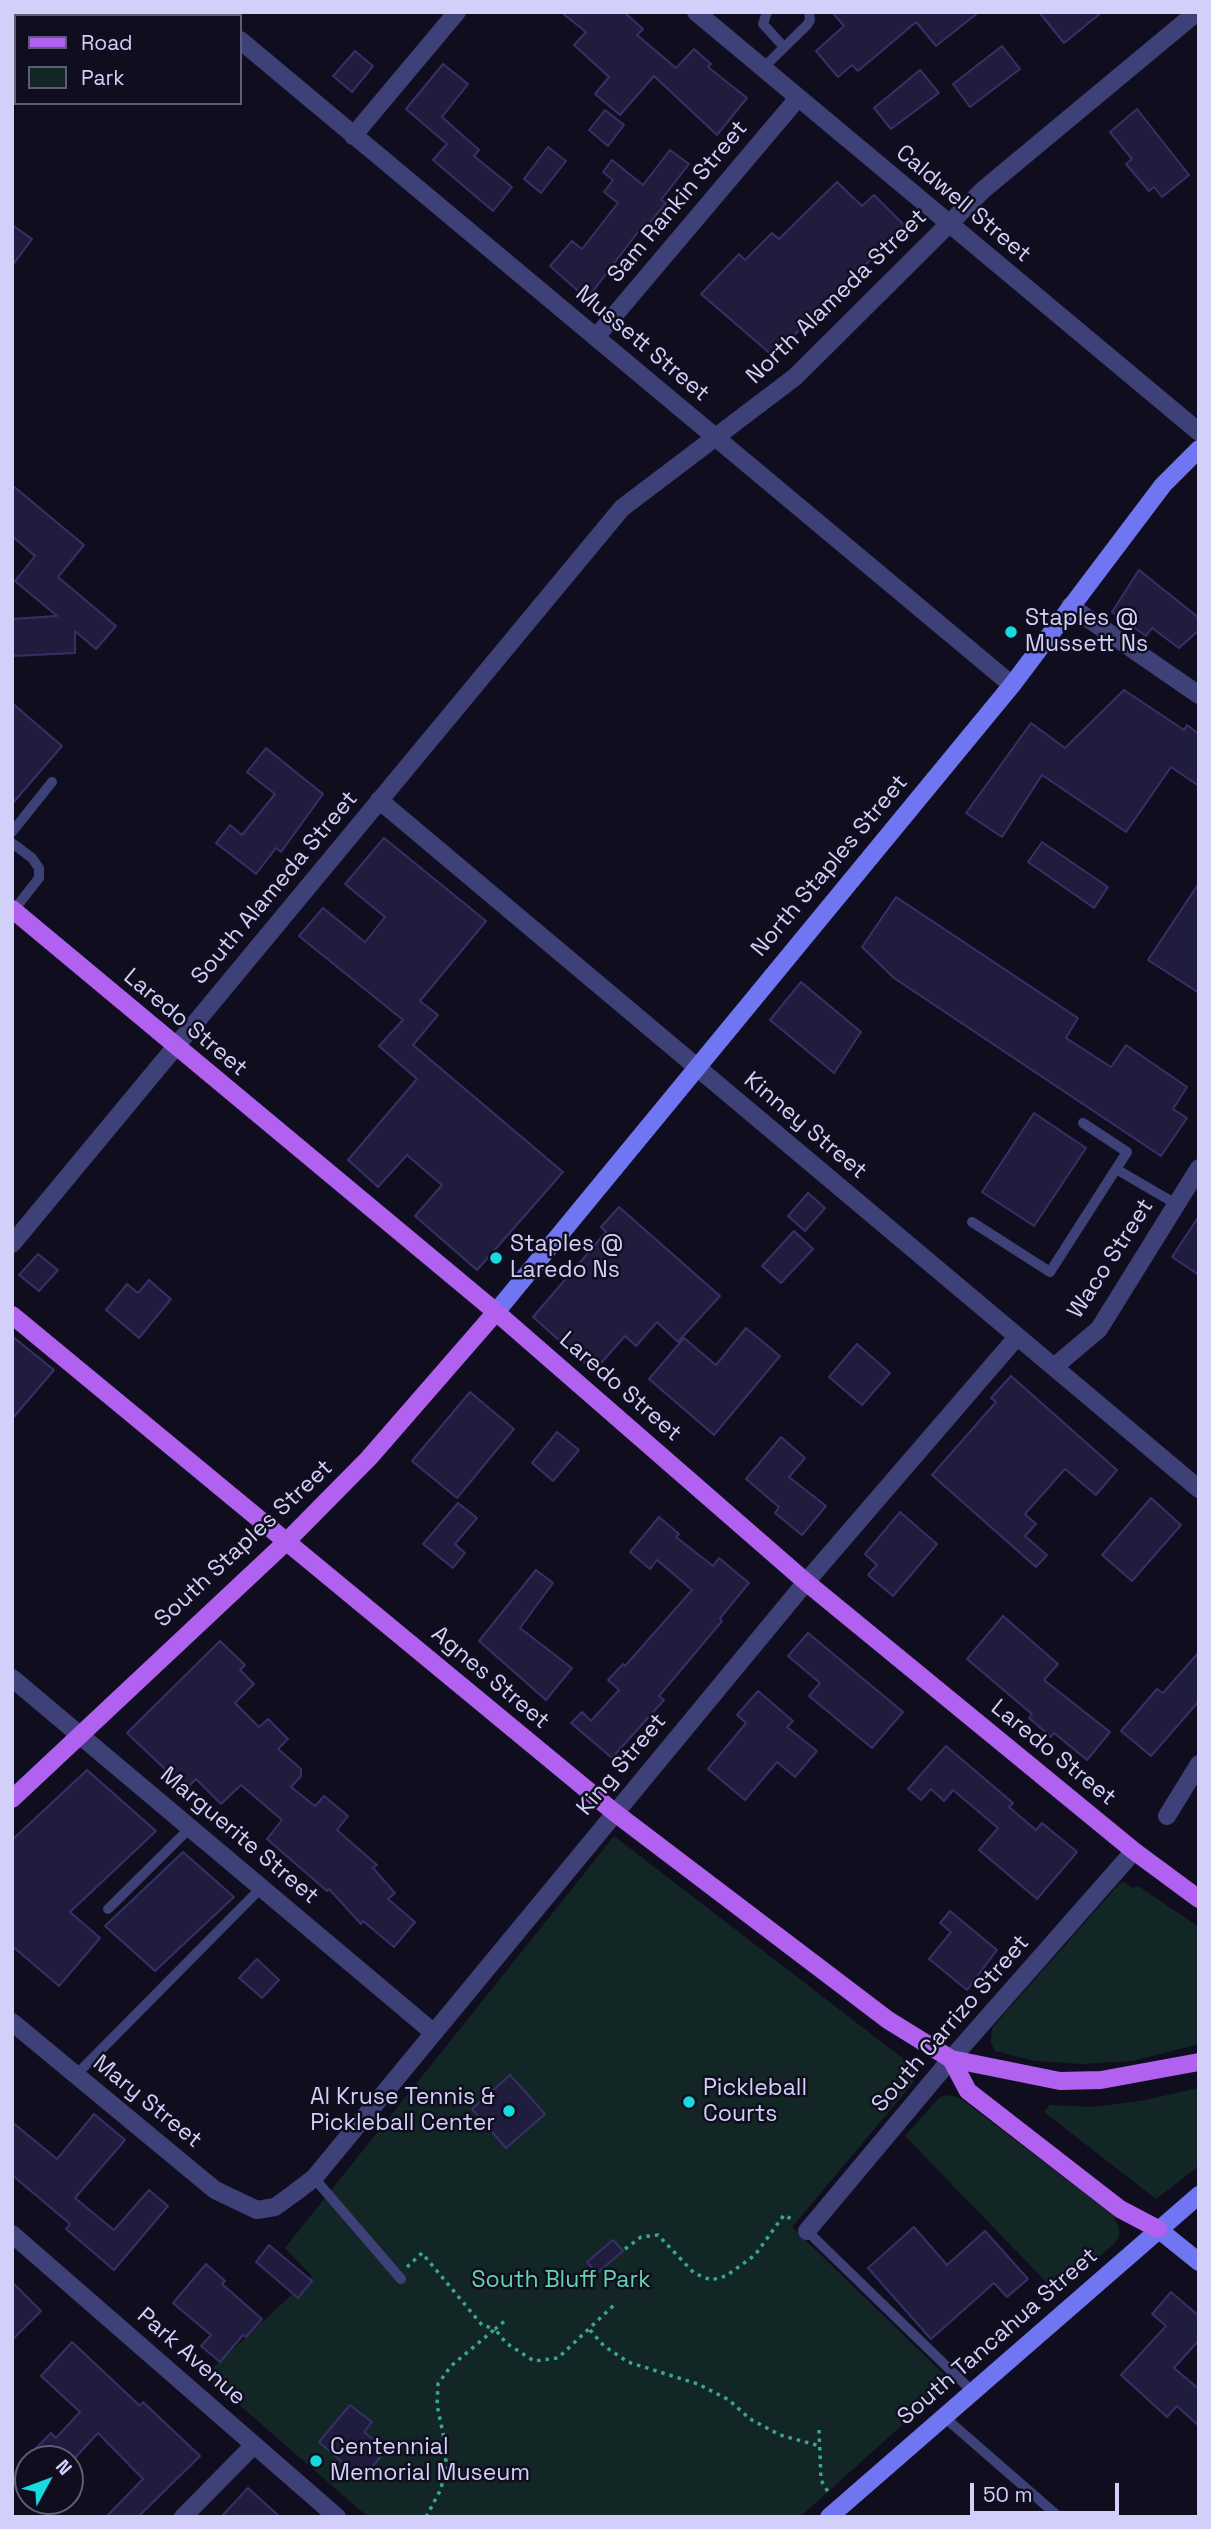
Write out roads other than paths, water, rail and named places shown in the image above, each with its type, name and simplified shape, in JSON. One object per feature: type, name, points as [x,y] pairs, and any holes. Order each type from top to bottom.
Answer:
[{"type":"main road","name":"North Staples Street","points":[[496,1312],[1012,685],[1163,485],[1199,449]]},
{"type":"main road","name":"Laredo Street","points":[[13,910],[175,1048],[496,1312],[806,1582],[1134,1851],[1199,1899]]},
{"type":"main road","name":"South Staples Street","points":[[12,1799],[286,1542],[411,1413],[496,1312]]},
{"type":"main road","name":"Agnes Street","points":[[12,1315],[614,1812],[888,2021],[951,2059]]},
{"type":"main road","points":[[1170,1878],[1199,1889]]},
{"type":"main road","points":[[951,2059],[1060,2081],[1101,2080],[1198,2062]]},
{"type":"main road","points":[[951,2059],[968,2091],[1120,2209],[1158,2229],[1199,2262]]},
{"type":"main road","name":"South Tancahua Street","points":[[835,2511],[1199,2194]]},
{"type":"street","points":[[354,136],[457,12]]},
{"type":"street","name":"Caldwell Street","points":[[696,12],[1199,432]]},
{"type":"street","name":"North Alameda Street","points":[[415,755],[622,508],[795,377],[983,190],[1196,12]]},
{"type":"street","name":"Mussett Street","points":[[242,42],[1012,685]]},
{"type":"street","name":"Sam Rankin Street","points":[[596,337],[798,97]]},
{"type":"street","points":[[1070,606],[1199,695]]},
{"type":"street","name":"South Alameda Street","points":[[12,1244],[415,755]]},
{"type":"street","name":"Kinney Street","points":[[379,800],[1199,1489]]},
{"type":"street","name":"Waco Street","points":[[1054,1367],[1099,1329],[1199,1168]]},
{"type":"street","name":"King Street","points":[[257,2210],[275,2207],[314,2178],[806,1582],[1017,1336]]},
{"type":"street","name":"Marguerite Street","points":[[12,1678],[433,2033]]},
{"type":"street","points":[[1167,1816],[1199,1764]]},
{"type":"street","name":"South Carrizo Street","points":[[808,2230],[951,2059],[1134,1851]]},
{"type":"street","name":"Mary Street","points":[[12,2022],[215,2190],[257,2210]]},
{"type":"street","name":"Park Avenue","points":[[13,2236],[337,2517]]},
{"type":"street","points":[[183,2517],[254,2445]]},
{"type":"lane","points":[[767,12],[762,17],[763,24],[784,47]]},
{"type":"lane","points":[[763,68],[807,25],[810,20],[809,12]]},
{"type":"lane","points":[[12,832],[52,782]]},
{"type":"lane","points":[[12,843],[32,858],[39,868],[39,878],[13,910]]},
{"type":"lane","points":[[972,1222],[1051,1272],[1127,1152],[1083,1123]]},
{"type":"lane","points":[[1116,1170],[1176,1204]]},
{"type":"lane","points":[[108,1909],[191,1827]]},
{"type":"lane","points":[[75,2076],[262,1887]]},
{"type":"lane","points":[[314,2178],[399,2277]]},
{"type":"lane","points":[[808,2230],[972,2391]]},
{"type":"lane","points":[[943,2416],[1059,2517]]},
{"type":"place","name":"Staples @ Mussett Ns","points":[[1011,632]]},
{"type":"place","name":"Staples @ Laredo Ns","points":[[496,1258]]},
{"type":"place","name":"Pickleball Courts","points":[[689,2102]]},
{"type":"place","name":"Al Kruse Tennis & Pickleball Center","points":[[509,2111]]},
{"type":"place","name":"Centennial Memorial Museum","points":[[316,2461]]},
{"type":"park label","name":"South Bluff Park","points":[[561,2281]]}]
